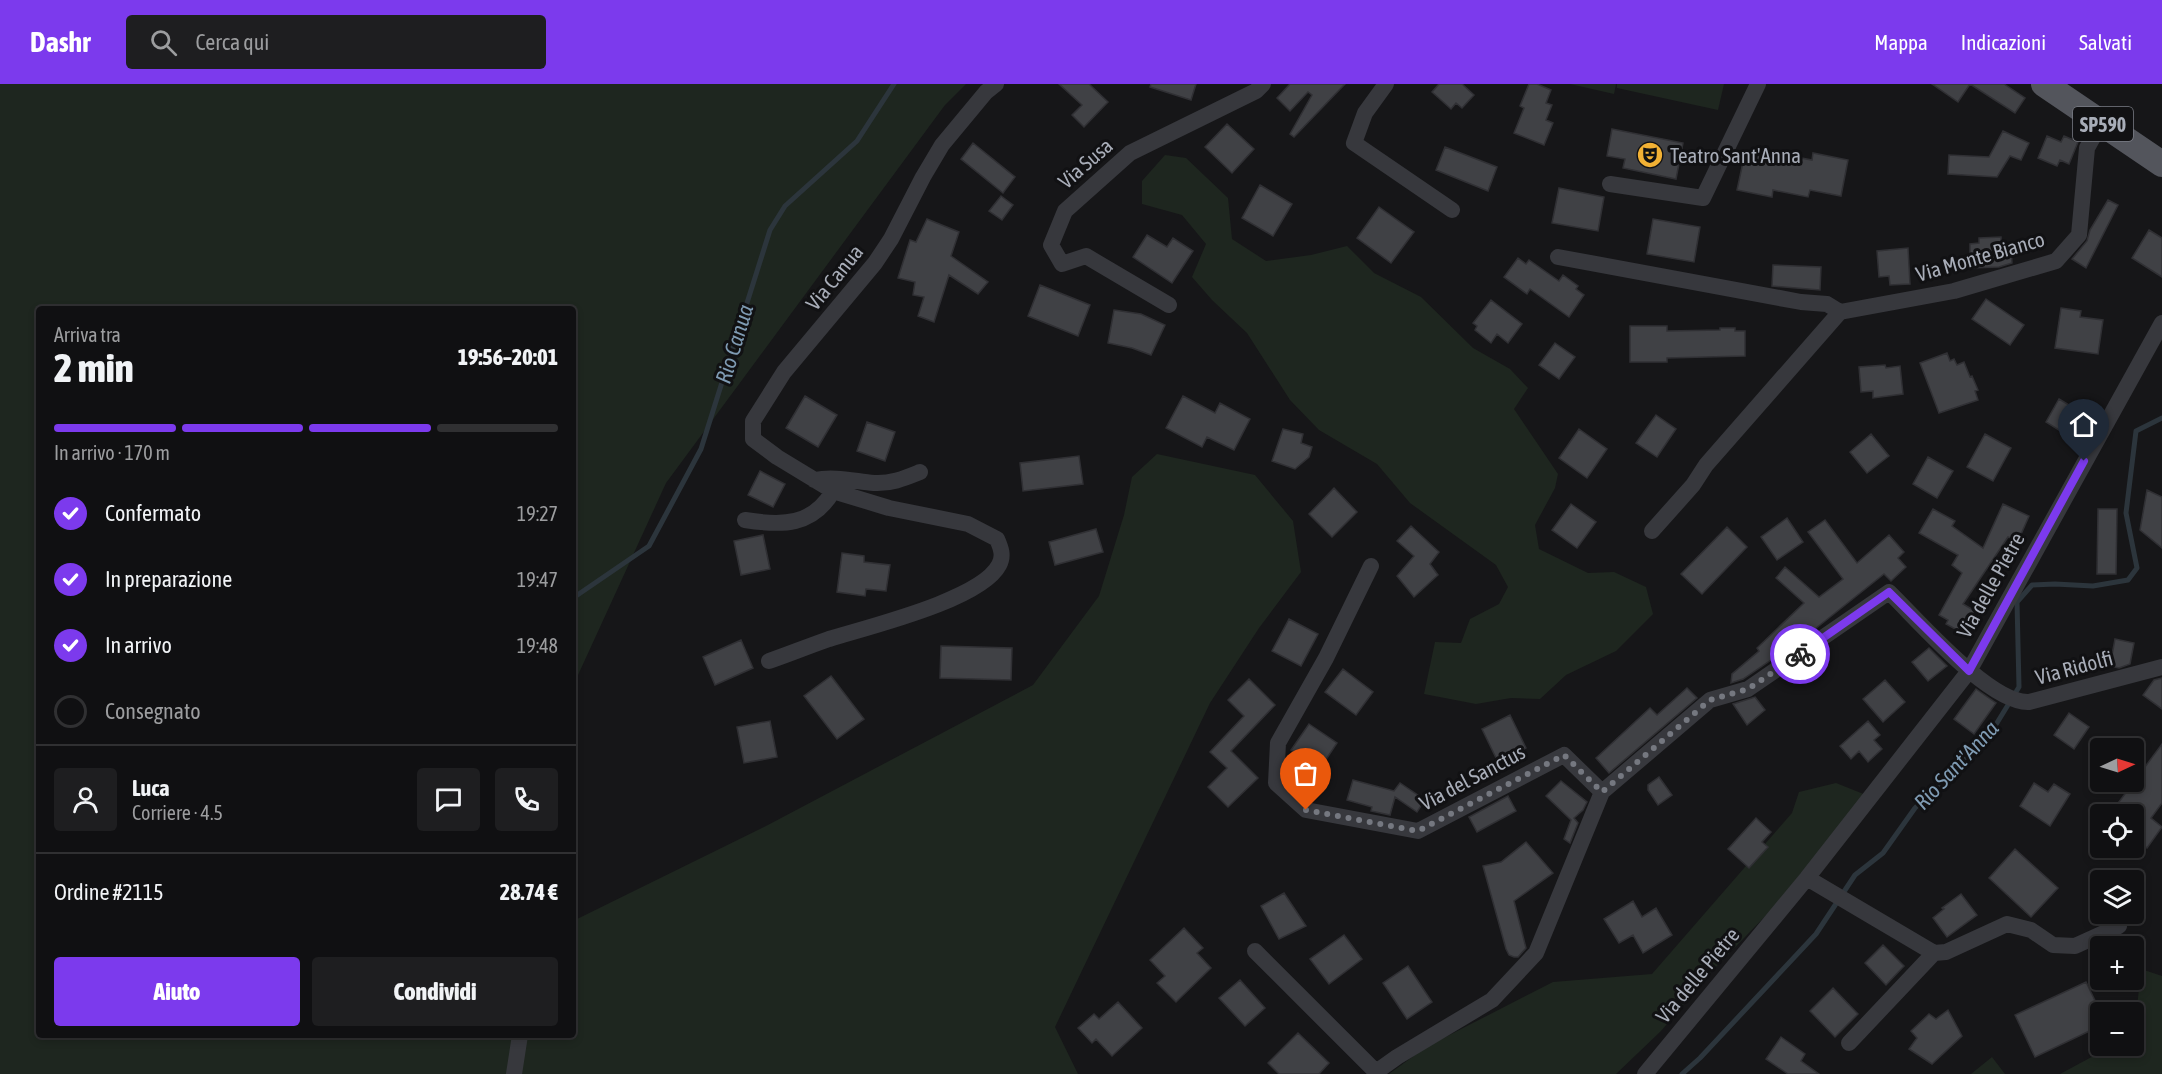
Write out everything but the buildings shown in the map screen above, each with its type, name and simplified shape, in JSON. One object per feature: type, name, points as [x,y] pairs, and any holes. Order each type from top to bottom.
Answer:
[{"type":"main road","name":"SP590","points":[[2044,84],[2162,164]]},
{"type":"street","name":"Via Canua","points":[[769,661],[905,616],[975,588],[999,566],[1003,553],[998,539],[968,524],[889,508],[833,491],[777,457],[753,438],[753,421],[784,372],[875,263],[891,239],[942,145],[986,92],[996,84]]},
{"type":"street","name":"Via Susa","points":[[1168,304],[1086,256],[1062,264],[1051,245],[1065,211],[1130,153],[1256,91],[1263,84]]},
{"type":"street","points":[[1386,84],[1365,113],[1354,143],[1452,210]]},
{"type":"street","points":[[1610,184],[1703,198],[1758,84]]},
{"type":"street","name":"Via Monte Bianco","points":[[1558,257],[1801,302],[1827,304],[1840,312],[1954,291],[2056,261],[2079,235],[2087,148],[2101,123]]},
{"type":"street","points":[[1652,531],[1693,485],[1706,465],[1840,312]]},
{"type":"street","name":"Via delle Pietre","points":[[1645,1074],[1811,881],[1969,671],[2162,323]]},
{"type":"street","points":[[814,480],[830,477],[876,483],[898,481],[920,472]]},
{"type":"street","points":[[745,520],[772,523],[804,520],[827,502],[833,491]]},
{"type":"street","name":"Via del Sanctus","points":[[1371,566],[1326,658],[1278,743],[1276,783],[1306,810],[1418,831],[1564,755],[1602,792]]},
{"type":"street","points":[[1255,951],[1375,1073],[1397,1056],[1492,1000],[1536,953],[1602,792],[1710,700],[1748,689],[1889,592],[1969,671]]},
{"type":"street","name":"Via Ridolfi","points":[[1969,671],[2019,703],[2162,667]]},
{"type":"street","points":[[1811,881],[1934,953],[1946,952],[2007,924],[2031,930],[2053,945],[2075,946],[2119,926]]},
{"type":"street","points":[[1849,1043],[1934,953]]},
{"type":"street","points":[[514,1074],[520,1038]]},
{"type":"shaded area","points":[[0,84],[966,84],[945,105],[666,483],[576,679],[576,306],[36,306],[36,1038],[576,1038],[576,920],[766,826],[1033,685],[1099,596],[1124,515],[1132,477],[1157,454],[1255,475],[1293,521],[1301,572],[1259,628],[1210,703],[1055,1027],[1078,1074],[0,1074]]},
{"type":"shaded area","points":[[1570,84],[1616,84],[1614,94]]},
{"type":"shaded area","points":[[1617,84],[1724,84],[1718,110],[1617,88]]},
{"type":"shaded area","points":[[1165,155],[1186,158],[1228,198],[1232,239],[1266,261],[1311,255],[1347,246],[1374,273],[1421,297],[1473,348],[1510,369],[1528,388],[1514,409],[1558,474],[1555,488],[1535,525],[1539,549],[1588,573],[1614,572],[1646,587],[1653,614],[1616,651],[1566,675],[1540,699],[1511,698],[1476,704],[1424,694],[1435,642],[1461,643],[1470,619],[1499,604],[1508,587],[1496,565],[1410,503],[1377,464],[1319,430],[1290,400],[1247,333],[1212,300],[1192,277],[1206,244],[1182,215],[1142,204],[1142,181]]},
{"type":"shaded area","points":[[1836,783],[1866,795],[1779,902],[1711,972],[1661,1031],[1616,1074],[1389,1074],[1426,1047],[1553,982],[1652,974],[1792,813],[1799,792]]},
{"type":"shaded area","points":[[2144,970],[2162,976],[2162,1074],[2060,1074],[2093,1056],[2144,1056],[2144,1002],[2138,1002],[2139,990],[2144,990]]},
{"type":"shaded area","points":[[1992,1057],[2005,1074],[1971,1074]]},
{"type":"waterway","name":"Rio Canua","points":[[576,596],[649,546],[701,449],[770,230],[785,206],[857,141],[894,84]]},
{"type":"waterway","name":"Rio Sant'Anna","points":[[1682,1074],[1700,1058],[1816,934],[1855,875],[1883,853],[1915,808],[1992,731],[2019,687],[2017,602],[2032,585],[2093,586],[2128,580],[2137,568],[2126,513],[2136,431],[2162,418]]},
{"type":"way so far","points":[[1306,810],[1418,831],[1564,755],[1602,792],[1710,700],[1748,689],[1800,654]]},
{"type":"place","name":"Teatro Sant'Anna","points":[[1650,155]]},
{"type":"route","points":[[1800,654],[1889,592],[1969,671],[2084,461]]}]
